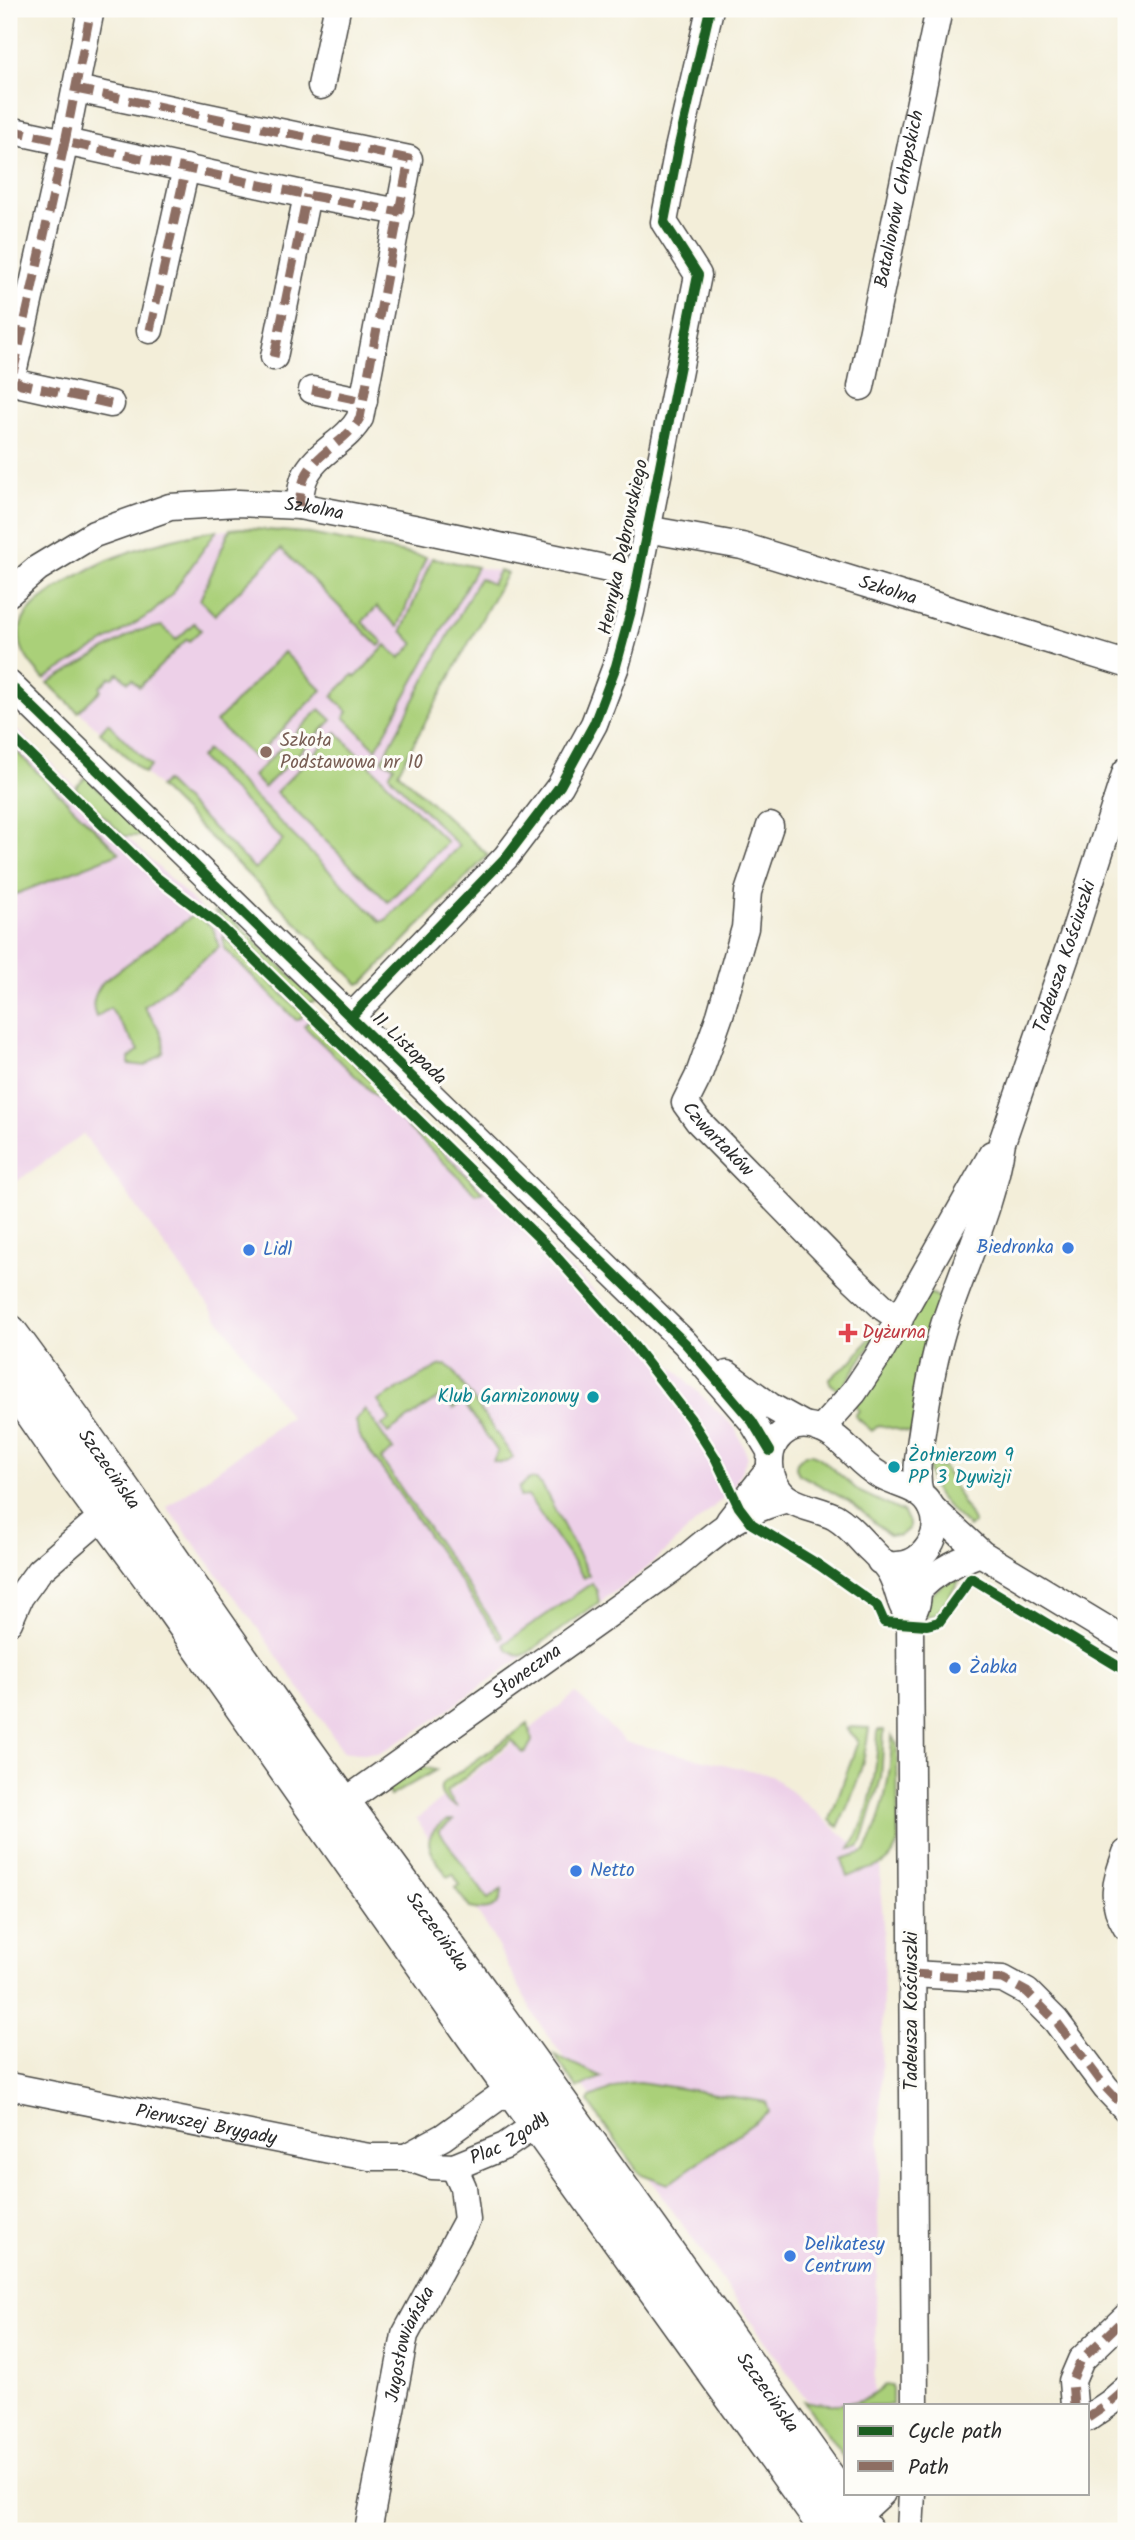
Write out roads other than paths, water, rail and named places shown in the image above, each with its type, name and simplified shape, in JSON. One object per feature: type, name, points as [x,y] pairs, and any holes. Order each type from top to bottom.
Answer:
[{"type":"main road","name":"Szczecińska","points":[[9,1332],[94,1447],[114,1503]]},
{"type":"main road","name":"Szczecińska","points":[[9,1379],[114,1503],[333,1810],[555,2094],[850,2528]]},
{"type":"main road","name":"Szczecińska","points":[[333,1810],[511,2088],[850,2528]]},
{"type":"street","points":[[92,9],[13,373],[15,380],[21,384],[111,404]]},
{"type":"street","points":[[321,86],[337,9]]},
{"type":"street","name":"Henryka Dąbrowskiego","points":[[351,1017],[506,857],[560,786],[594,724],[616,666],[631,611],[698,275],[664,222],[710,9]]},
{"type":"street","name":"Batalionów Chłopskich","points":[[861,387],[939,9]]},
{"type":"street","points":[[76,89],[218,120],[392,153],[409,159],[364,401],[354,427],[318,458],[309,470],[303,482],[299,506]]},
{"type":"street","points":[[9,130],[307,195],[400,212]]},
{"type":"street","points":[[150,330],[186,168]]},
{"type":"street","points":[[274,357],[307,195]]},
{"type":"street","points":[[312,390],[364,401]]},
{"type":"street","name":"Szkolna","points":[[9,593],[38,568],[94,534],[170,507],[261,503],[299,506],[637,575]]},
{"type":"street","name":"Szkolna","points":[[646,528],[742,546],[1126,664]]},
{"type":"street","name":"11 Listopada","points":[[9,684],[685,1343],[752,1421],[788,1499]]},
{"type":"street","name":"Tadeusza Kościuszki","points":[[915,2404],[910,1618],[917,1606],[918,1568],[935,1533],[936,1522],[917,1483],[919,1448],[931,1375],[944,1326],[984,1216],[1002,1142],[1126,771]]},
{"type":"street","name":"Czwartaków","points":[[770,826],[748,892],[745,928],[720,1015],[698,1077],[685,1104],[698,1121],[848,1274],[884,1308],[900,1319]]},
{"type":"street","name":"Tadeusza Kościuszki","points":[[770,1460],[787,1430],[813,1427],[854,1392],[900,1319],[963,1203],[1002,1142]]},
{"type":"street","name":"11 Listopada","points":[[685,1343],[769,1406],[833,1436],[864,1466],[878,1475],[906,1485],[926,1501],[979,1555]]},
{"type":"street","name":"Słoneczna","points":[[728,1522],[770,1460]]},
{"type":"street","name":"Tadeusza Kościuszki","points":[[788,1499],[834,1517],[844,1524],[890,1572],[903,1609],[910,1618]]},
{"type":"street","name":"Słoneczna","points":[[333,1810],[675,1567],[728,1522],[788,1499]]},
{"type":"street","points":[[9,1622],[20,1597],[39,1571],[114,1503]]},
{"type":"street","points":[[880,1561],[899,1565],[940,1548],[979,1555],[1126,1641]]},
{"type":"street","points":[[918,1590],[934,1574],[953,1563],[979,1555]]},
{"type":"street","points":[[1126,1853],[1115,1890],[1116,1910],[1126,1927]]},
{"type":"street","points":[[912,1974],[1003,1979],[1027,1992],[1056,2021],[1105,2088],[1126,2109]]},
{"type":"street","name":"Pierwszej Brygady","points":[[9,2086],[350,2154],[406,2157]]},
{"type":"street","name":"Plac Zgody","points":[[511,2088],[537,2088],[555,2094],[548,2111],[537,2124],[505,2146],[454,2167],[432,2166],[406,2157],[443,2137],[511,2088]]},
{"type":"street","name":"Jugosłowiańska","points":[[368,2531],[405,2335],[467,2220],[463,2186],[454,2167]]},
{"type":"street","points":[[1074,2404],[1072,2381],[1081,2360],[1126,2317]]},
{"type":"street","points":[[1090,2416],[1126,2389]]},
{"type":"street","points":[[850,2528],[881,2494]]},
{"type":"street","points":[[910,2531],[912,2494]]},
{"type":"place","name":"Szkoła Podstawowa nr 10","points":[[266,752]]},
{"type":"place","name":"Biedronka","points":[[1068,1248]]},
{"type":"place","name":"Lidl","points":[[249,1250]]},
{"type":"place","name":"Dyżurna","points":[[848,1333]]},
{"type":"place","name":"Klub Garnizonowy","points":[[593,1397]]},
{"type":"place","name":"Żołnierzom 9 PP 3 Dywizji","points":[[894,1467]]},
{"type":"place","name":"Żabka","points":[[955,1668]]},
{"type":"place","name":"Netto","points":[[576,1871]]},
{"type":"place","name":"Delikatesy Centrum","points":[[790,2256]]}]
